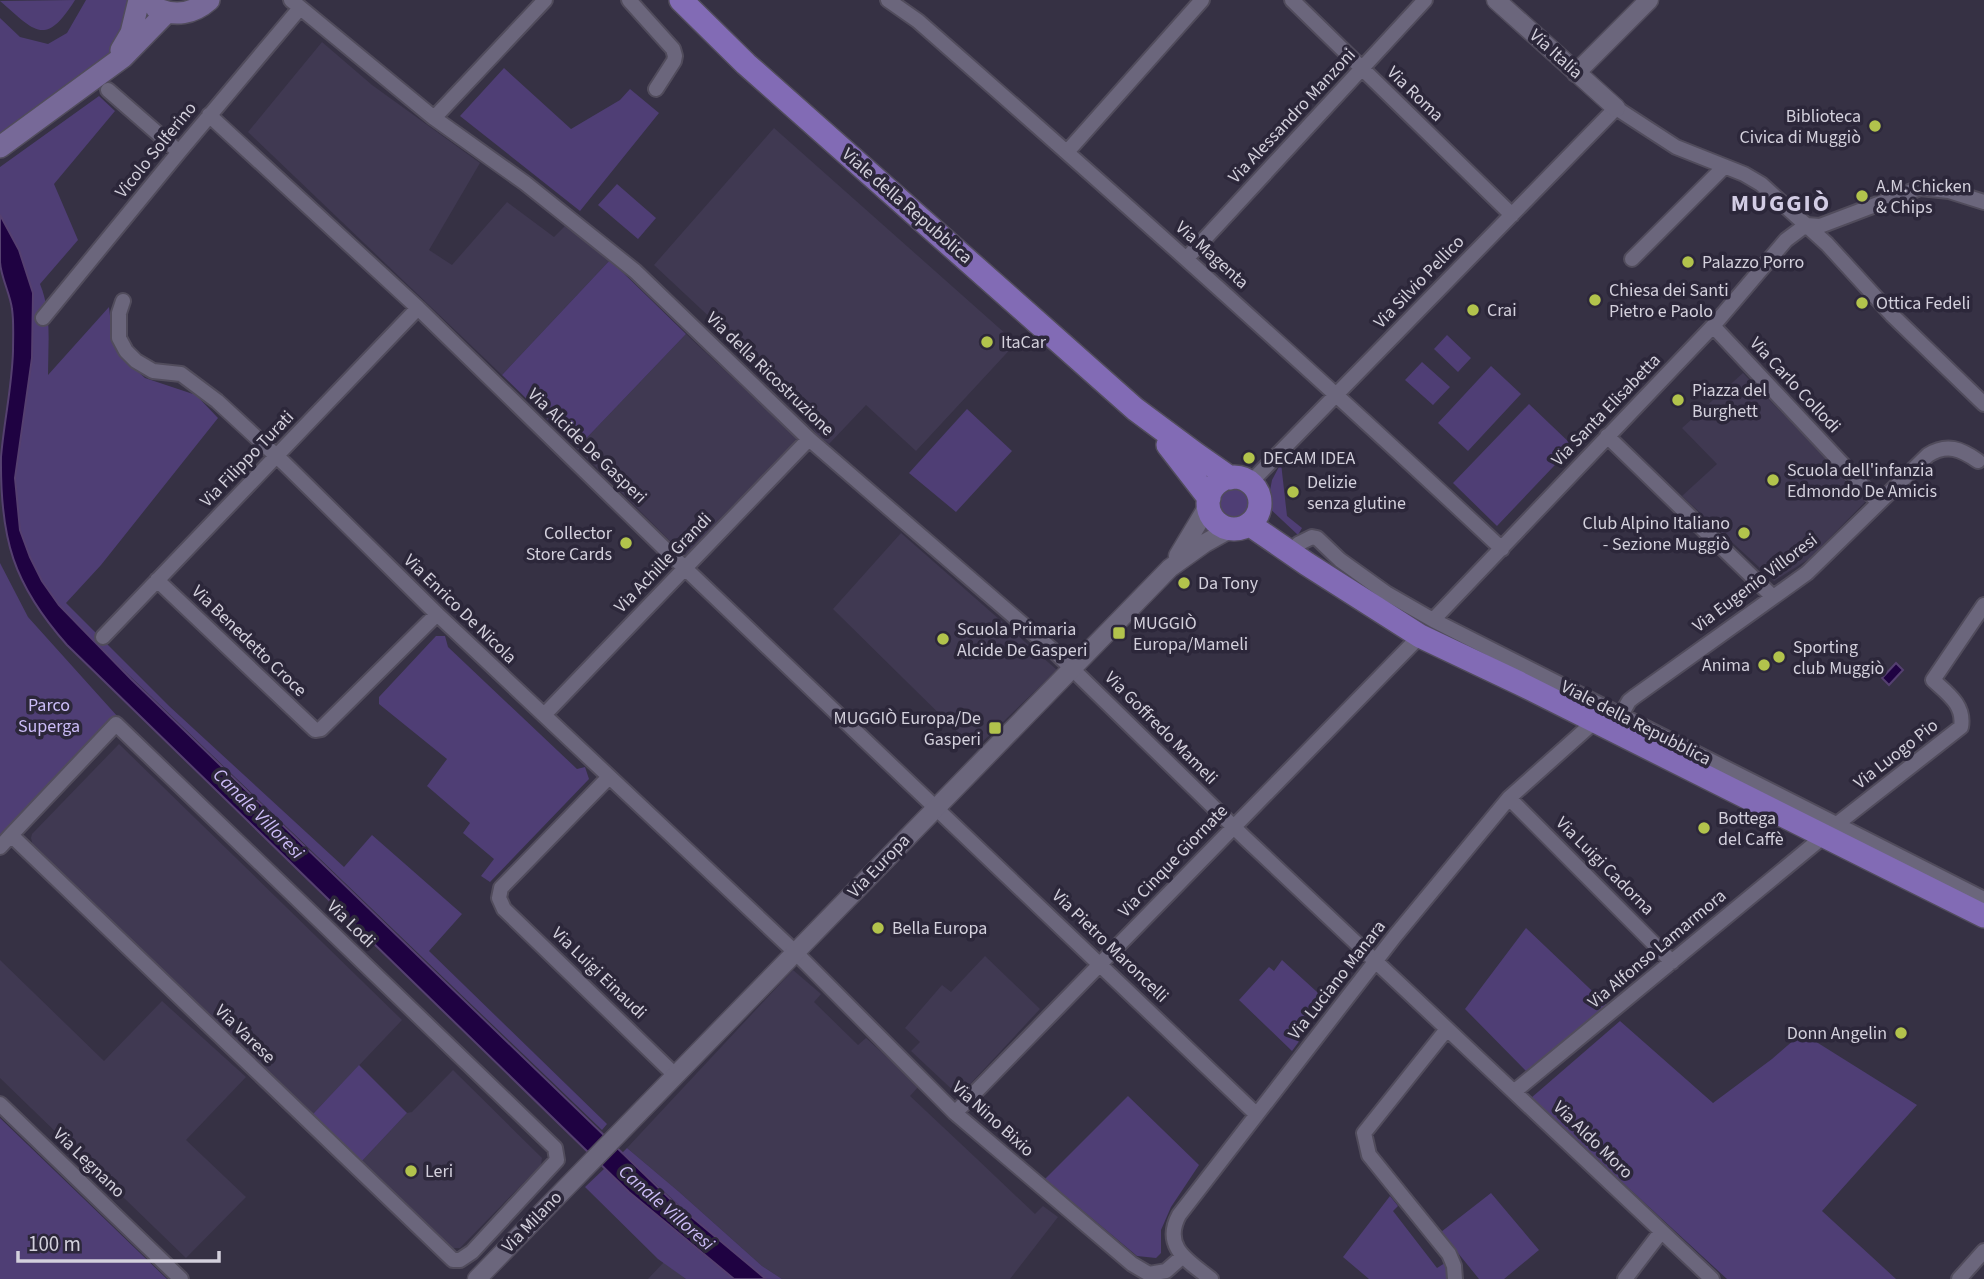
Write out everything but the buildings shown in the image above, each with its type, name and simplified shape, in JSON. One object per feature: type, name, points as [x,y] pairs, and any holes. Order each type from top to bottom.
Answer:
[{"type":"main road","points":[[107,68],[131,33],[139,0]]},
{"type":"main road","points":[[146,0],[167,12],[190,12],[209,0]]},
{"type":"main road","name":"Viale della Repubblica","points":[[681,0],[746,64],[1135,409],[1171,448],[1208,502]]},
{"type":"main road","points":[[0,147],[123,57],[167,12]]},
{"type":"main road","name":"Viale della Repubblica","points":[[1135,409],[1240,480]]},
{"type":"main road","points":[[1240,480],[1256,490],[1246,520],[1215,521],[1208,502],[1216,484],[1240,480]]},
{"type":"main road","name":"Viale della Repubblica","points":[[1246,520],[1298,544],[1369,602]]},
{"type":"main road","name":"Viale della Repubblica","points":[[1246,520],[1307,564],[1369,602],[1426,628],[1594,722],[1830,830],[1984,916]]},
{"type":"street","points":[[434,118],[545,0]]},
{"type":"street","points":[[629,0],[673,49],[674,61],[656,89]]},
{"type":"street","name":"Via Magenta","points":[[888,0],[918,20],[1187,257],[1338,394],[1502,549]]},
{"type":"street","points":[[1068,152],[1202,0]]},
{"type":"street","name":"Via Roma","points":[[1292,0],[1512,215]]},
{"type":"street","name":"Via Alessandro Manzoni","points":[[1187,257],[1425,0]]},
{"type":"street","name":"Via Italia","points":[[1496,0],[1616,108]]},
{"type":"street","points":[[1576,73],[1650,0]]},
{"type":"street","name":"Via della Ricostruzione","points":[[295,4],[434,118],[525,183],[635,271],[809,439],[1072,668]]},
{"type":"street","name":"Vicolo Solferino","points":[[43,318],[209,115],[295,4]]},
{"type":"street","points":[[108,90],[179,152]]},
{"type":"street","points":[[1616,108],[1676,148],[1744,174],[1761,184],[1806,225],[1892,315],[1984,404]]},
{"type":"street","name":"Via Silvio Pellico","points":[[1240,480],[1338,394],[1616,108]]},
{"type":"street","name":"Via Alcide De Gasperi","points":[[209,115],[418,307],[936,807]]},
{"type":"street","points":[[1632,259],[1724,167]]},
{"type":"street","points":[[1806,225],[1820,226],[1920,188],[1949,191],[1982,199]]},
{"type":"street","name":"Via Santa Elisabetta","points":[[1426,628],[1713,326],[1786,240],[1806,225]]},
{"type":"street","name":"Via Enrico De Nicola","points":[[123,301],[117,326],[119,338],[136,361],[153,371],[181,374],[217,401],[437,614],[795,952]]},
{"type":"street","name":"Via Filippo Turati","points":[[103,637],[418,307]]},
{"type":"street","name":"Via Carlo Collodi","points":[[1713,326],[1878,502]]},
{"type":"street","points":[[1607,436],[1772,596]]},
{"type":"street","name":"Via Achille Grandi","points":[[544,715],[809,439]]},
{"type":"street","name":"Via Eugenio Villoresi","points":[[1621,715],[1634,697],[1807,573],[1909,470],[1934,451],[1958,448],[1982,461]]},
{"type":"street","name":"Via Europa","points":[[1170,568],[1208,502]]},
{"type":"street","name":"Via Europa","points":[[589,1164],[1170,568],[1205,543],[1246,520]]},
{"type":"street","name":"Viale della Repubblica","points":[[1298,544],[1317,538],[1340,560],[1386,593],[1426,628],[1621,715],[1830,830],[1984,900]]},
{"type":"street","name":"Via Benedetto Croce","points":[[157,580],[315,730],[321,729],[437,614]]},
{"type":"street","name":"Via Luogo Pio","points":[[1830,830],[1961,727],[1962,711],[1953,698],[1933,680],[1984,605]]},
{"type":"street","name":"Via Cinque Giornate","points":[[955,1113],[1426,628]]},
{"type":"street","name":"Via Goffredo Mameli","points":[[1072,668],[1375,961]]},
{"type":"street","name":"Via Luciano Manara","points":[[1183,1256],[1176,1247],[1174,1225],[1256,1114],[1375,961],[1510,798],[1594,722]]},
{"type":"street","name":"Via Lodi","points":[[11,835],[116,724],[555,1148],[557,1160],[551,1169],[472,1252],[453,1261]]},
{"type":"street","name":"Via Luigi Einaudi","points":[[610,776],[501,887],[499,898],[504,909],[675,1075]]},
{"type":"street","name":"Via Luigi Cadorna","points":[[1510,798],[1672,962]]},
{"type":"street","name":"Via Pietro Maroncelli","points":[[936,807],[1256,1114]]},
{"type":"street","name":"Via Alfonso Lamarmora","points":[[1515,1091],[1830,830]]},
{"type":"street","points":[[0,847],[11,835]]},
{"type":"street","name":"Via Varese","points":[[11,835],[453,1261]]},
{"type":"street","name":"Via Nino Bixio","points":[[795,952],[955,1113],[1132,1264],[1149,1274],[1167,1271],[1183,1256]]},
{"type":"street","name":"Via Aldo Moro","points":[[1375,961],[1712,1279]]},
{"type":"street","points":[[1447,1029],[1364,1133],[1369,1155],[1449,1254],[1455,1279]]},
{"type":"street","name":"Via Legnano","points":[[0,1104],[181,1279]]},
{"type":"street","name":"Via Milano","points":[[477,1279],[589,1164]]},
{"type":"street","points":[[1625,1279],[1661,1232]]},
{"type":"street","points":[[1959,1279],[1984,1251]]},
{"type":"street","points":[[1183,1256],[1211,1279]]},
{"type":"shaded area","points":[[322,42],[372,85],[480,163],[429,250],[452,265],[507,202],[554,237],[565,226],[610,260],[502,375],[248,132]]},
{"type":"shaded area","points":[[774,128],[1016,343],[916,451],[866,405],[829,444],[816,434],[794,396],[654,265]]},
{"type":"shaded area","points":[[686,334],[798,439],[685,556],[577,448]]},
{"type":"shaded area","name":"Scuola dell'infanzia Edmondo De Amicis","points":[[1743,373],[1867,500],[1809,559],[1774,581],[1682,496],[1717,464],[1682,428]]},
{"type":"shaded area","name":"Scuola Primaria Alcide De Gasperi","points":[[901,533],[1057,670],[975,749],[833,609]]},
{"type":"shaded area","points":[[119,744],[402,1020],[313,1114],[33,846],[32,834]]},
{"type":"shaded area","points":[[985,956],[1040,1009],[959,1096],[911,1051],[920,1042],[905,1028],[942,985],[951,992]]},
{"type":"shaded area","points":[[0,960],[104,1061],[162,1001],[246,1077],[186,1140],[246,1197],[186,1258],[0,1078]]},
{"type":"shaded area","points":[[793,970],[821,994],[814,1002],[858,1045],[866,1038],[919,1086],[910,1096],[1035,1214],[1043,1206],[1058,1217],[1010,1279],[782,1279],[762,1266],[627,1148]]},
{"type":"shaded area","points":[[453,1070],[542,1158],[541,1165],[460,1248],[451,1248],[362,1161],[407,1113],[412,1112]]},
{"type":"shaded area","points":[[664,1262],[686,1279],[648,1279]]},
{"type":"green space","points":[[75,0],[56,25],[39,30],[31,27],[0,1]]},
{"type":"green space","points":[[86,0],[131,0],[117,49],[0,139],[0,18],[20,37],[48,44],[67,33]]},
{"type":"green space","points":[[504,68],[571,129],[620,100],[630,89],[659,113],[580,211],[460,116]]},
{"type":"green space","points":[[99,96],[115,111],[54,184],[78,240],[40,284],[48,317],[48,375],[109,307],[113,342],[120,355],[145,378],[196,395],[218,418],[101,565],[66,603],[169,706],[344,867],[372,835],[462,914],[429,951],[607,1124],[602,1130],[83,631],[59,605],[42,581],[30,557],[20,530],[15,478],[33,293],[19,250],[0,215],[0,167]]},
{"type":"green space","points":[[617,184],[656,218],[638,239],[598,205]]},
{"type":"green space","points":[[610,260],[686,334],[577,448],[502,375]]},
{"type":"green space","points":[[1447,335],[1471,358],[1458,372],[1434,349]]},
{"type":"green space","points":[[1422,362],[1450,387],[1433,405],[1405,380]]},
{"type":"green space","points":[[1491,366],[1521,394],[1468,451],[1438,423]]},
{"type":"green space","points":[[1529,404],[1573,446],[1497,526],[1453,483]]},
{"type":"green space","points":[[967,409],[1012,451],[956,512],[909,473]]},
{"type":"green space","points":[[1281,463],[1287,516],[1302,528],[1298,535],[1267,506],[1272,480]]},
{"type":"green space","points":[[1235,487],[1246,491],[1250,502],[1246,513],[1235,517],[1224,513],[1220,502],[1224,491]]},
{"type":"green space","name":"Parco Superga","points":[[0,563],[28,617],[118,717],[0,839]]},
{"type":"green space","points":[[436,636],[445,636],[448,647],[577,769],[585,767],[589,779],[490,882],[481,876],[494,859],[463,833],[470,823],[427,786],[447,759],[379,704],[379,697]]},
{"type":"green space","points":[[1526,928],[1608,1006],[1526,1071],[1465,1009]]},
{"type":"green space","points":[[1282,960],[1328,1002],[1292,1051],[1239,1000],[1269,967],[1274,971]]},
{"type":"green space","points":[[1620,1021],[1713,1103],[1802,1033],[1917,1105],[1822,1211],[1896,1279],[1727,1279],[1531,1098]]},
{"type":"green space","points":[[359,1065],[407,1113],[362,1161],[313,1114]]},
{"type":"green space","points":[[1128,1096],[1199,1165],[1171,1207],[1161,1230],[1161,1253],[1156,1258],[1137,1256],[1045,1179]]},
{"type":"green space","points":[[0,1118],[167,1279],[0,1279]]},
{"type":"green space","points":[[627,1148],[762,1266],[782,1279],[766,1279],[705,1229],[622,1153]]},
{"type":"green space","points":[[605,1168],[654,1213],[734,1279],[686,1279],[658,1259],[585,1187]]},
{"type":"green space","points":[[1491,1193],[1539,1250],[1504,1279],[1479,1279],[1441,1232]]},
{"type":"green space","points":[[1390,1196],[1398,1206],[1393,1211],[1437,1268],[1445,1263],[1450,1272],[1449,1279],[1369,1279],[1343,1257]]},
{"type":"water","name":"Canale Villoresi","points":[[0,215],[19,250],[33,293],[32,358],[15,478],[20,530],[42,581],[59,605],[131,679],[669,1198],[766,1279],[734,1279],[629,1192],[67,645],[49,623],[22,580],[13,559],[3,512],[1,457],[11,378],[13,325],[11,303],[0,262]]},
{"type":"water","points":[[1896,663],[1903,670],[1889,685],[1882,678]]},
{"type":"place","name":"Biblioteca Civica di Muggiò","points":[[1875,126]]},
{"type":"place","name":"A.M. Chicken & Chips","points":[[1862,196]]},
{"type":"place","name":"Palazzo Porro","points":[[1688,262]]},
{"type":"place","name":"Chiesa dei Santi Pietro e Paolo","points":[[1595,300]]},
{"type":"place","name":"Ottica Fedeli","points":[[1862,303]]},
{"type":"place","name":"Crai","points":[[1473,310]]},
{"type":"place","name":"ItaCar","points":[[987,342]]},
{"type":"place","name":"Piazza del Burghett","points":[[1678,400]]},
{"type":"place","name":"DECAM IDEA","points":[[1249,458]]},
{"type":"place","name":"Scuola dell'infanzia Edmondo De Amicis","points":[[1773,480]]},
{"type":"place","name":"Delizie senza glutine","points":[[1293,492]]},
{"type":"place","name":"Club Alpino Italiano - Sezione Muggiò","points":[[1744,533]]},
{"type":"place","name":"Collector Store Cards","points":[[626,543]]},
{"type":"place","name":"Da Tony","points":[[1184,583]]},
{"type":"place","name":"MUGGIÒ Europa/Mameli","points":[[1119,633]]},
{"type":"place","name":"Scuola Primaria Alcide De Gasperi","points":[[943,639]]},
{"type":"place","name":"Sporting club Muggiò","points":[[1779,657]]},
{"type":"place","name":"Anima","points":[[1764,665]]},
{"type":"place","name":"MUGGIÒ Europa/De Gasperi","points":[[995,728]]},
{"type":"place","name":"Bottega del Caffè","points":[[1704,828]]},
{"type":"place","name":"Bella Europa","points":[[878,928]]},
{"type":"place","name":"Donn Angelin","points":[[1901,1033]]},
{"type":"place","name":"Leri","points":[[411,1171]]},
{"type":"district","name":"MUGGIÒ","points":[[1781,203]]}]
